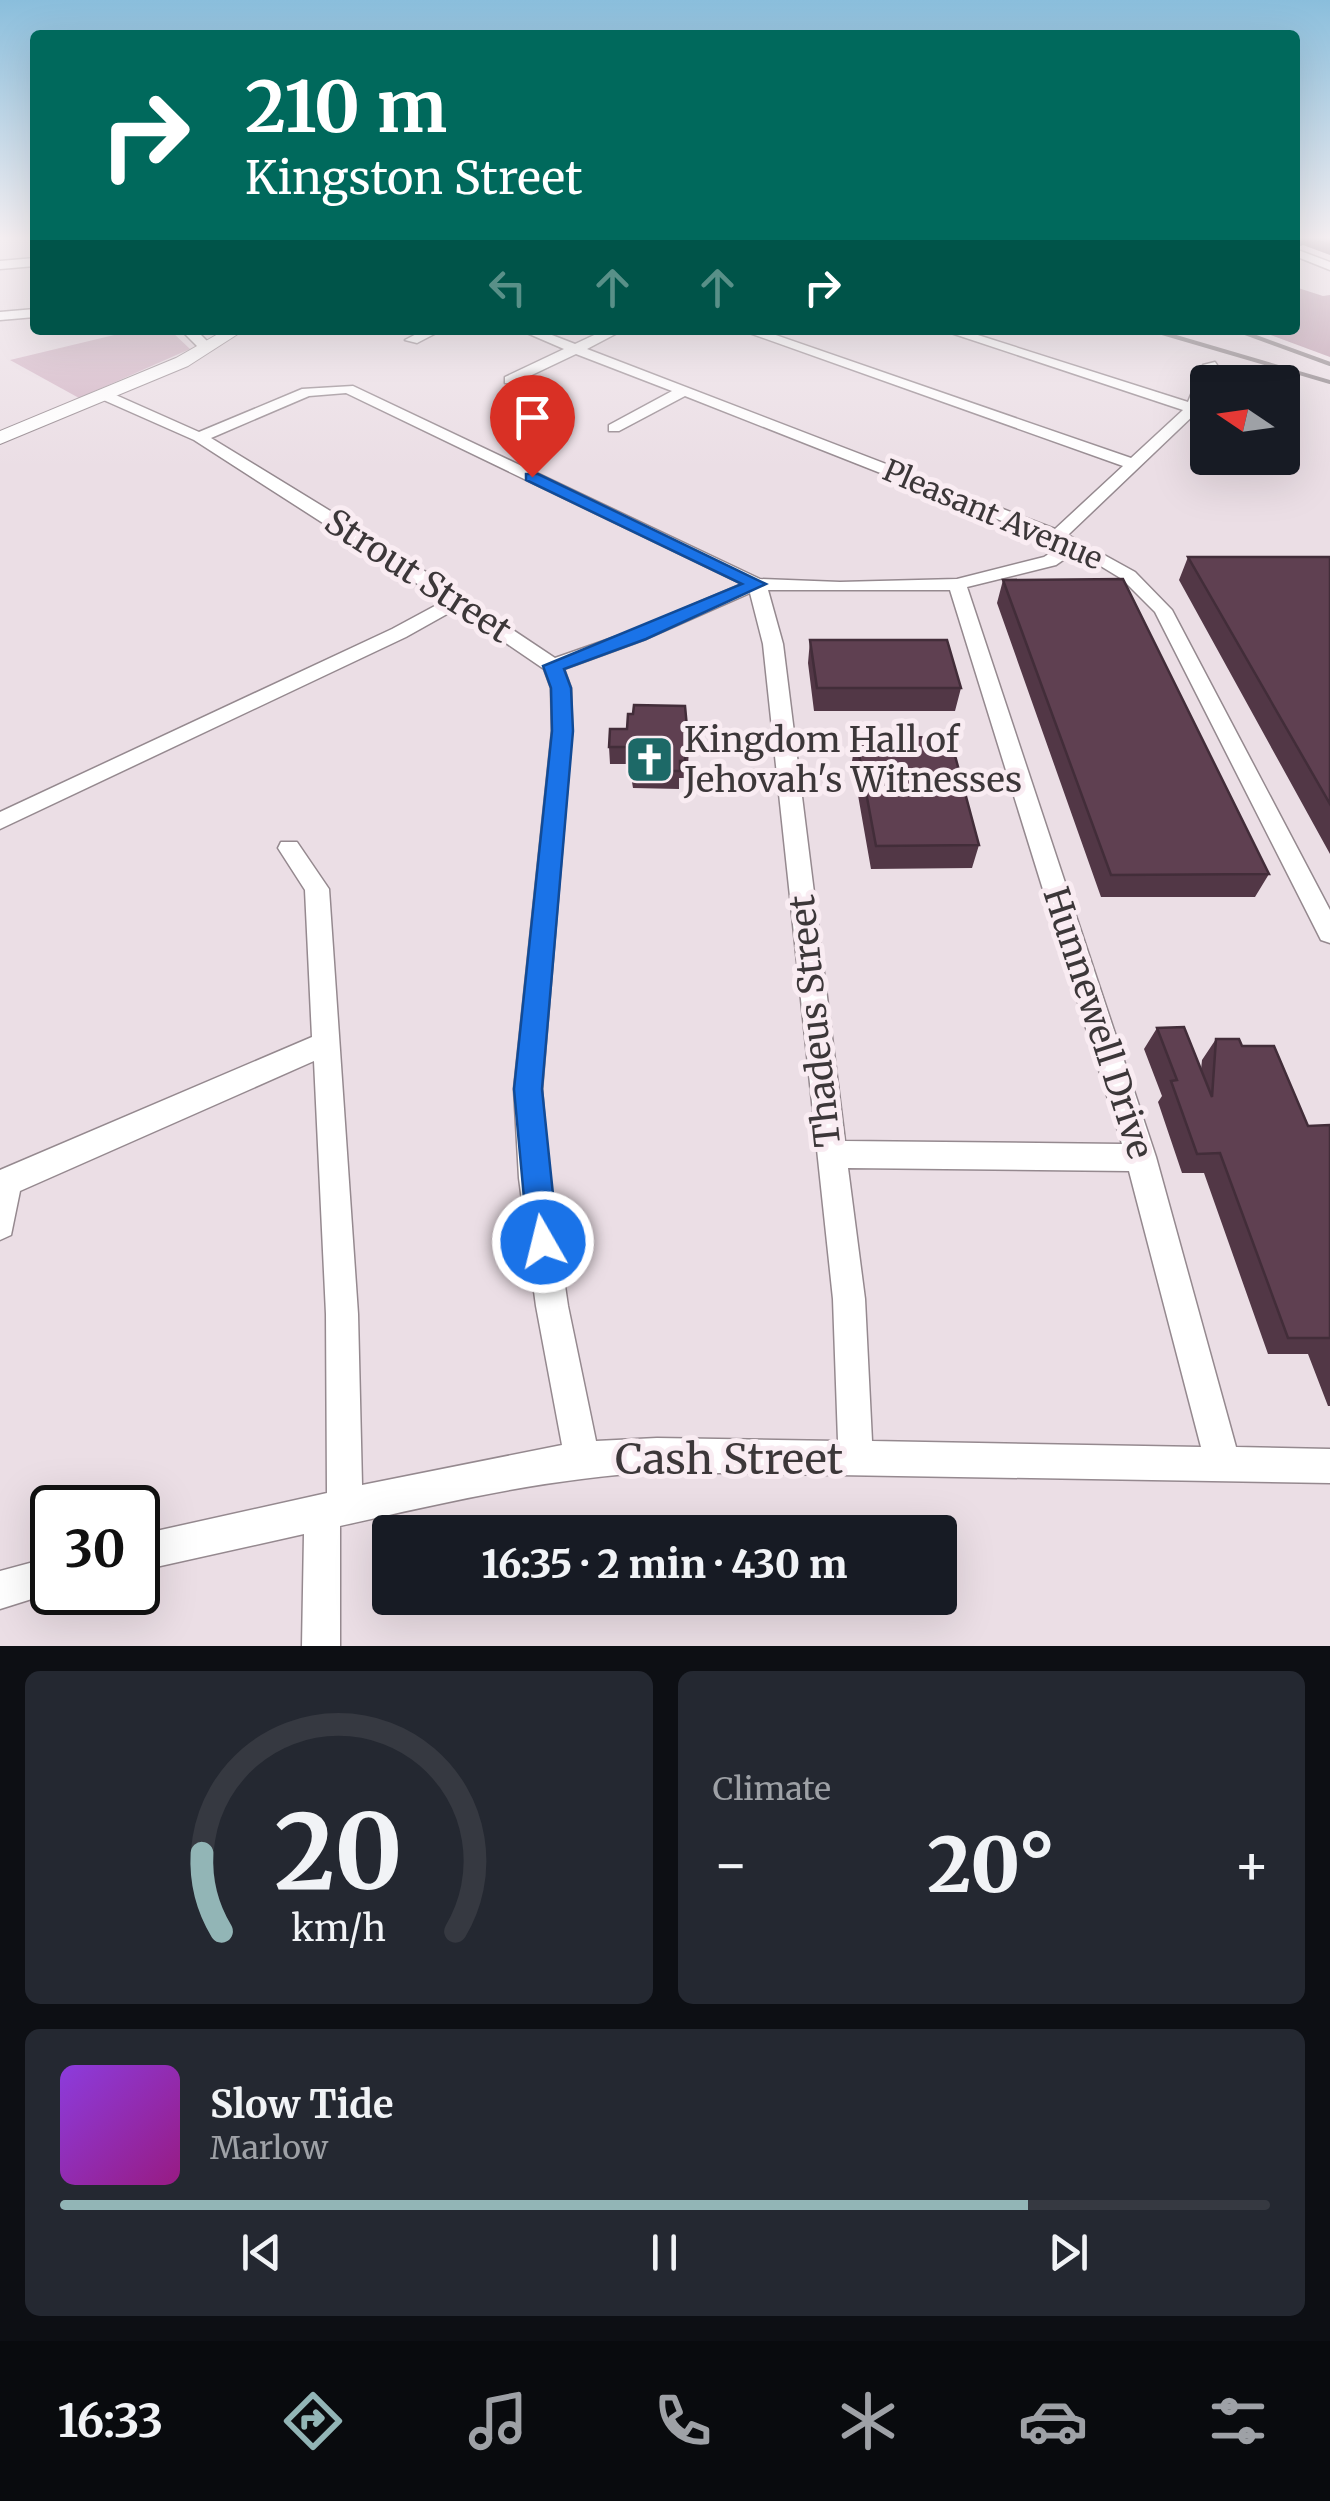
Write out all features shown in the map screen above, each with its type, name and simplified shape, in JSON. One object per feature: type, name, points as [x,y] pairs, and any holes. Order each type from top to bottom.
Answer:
[{"type":"main road","points":[[0,438],[104,395],[228,335]]},
{"type":"street","points":[[0,316],[26,314]]},
{"type":"street","points":[[193,335],[207,348]]},
{"type":"street","points":[[412,340],[424,335]]},
{"type":"street","points":[[762,335],[1130,463]]},
{"type":"street","points":[[965,335],[1190,407]]},
{"type":"street","points":[[510,380],[572,339]]},
{"type":"street","name":"Pleasant Avenue","points":[[572,339],[686,390],[1058,536],[1129,576],[1163,610],[1330,933]]},
{"type":"street","points":[[199,437],[307,392],[348,389],[757,584],[957,584],[1037,566],[1076,544]]},
{"type":"street","points":[[614,428],[686,390]]},
{"type":"street","name":"Strout Street","points":[[104,395],[199,437],[552,666]]},
{"type":"street","points":[[1058,536],[1190,410]]},
{"type":"street","points":[[582,1458],[550,1288],[534,1178],[528,1089],[562,731],[561,688],[552,666],[639,635],[757,584]]},
{"type":"street","name":"Thadeus Street","points":[[757,584],[773,644],[849,1299],[856,1460]]},
{"type":"street","name":"Hunnewell Drive","points":[[957,584],[1142,1157],[1188,1314],[1223,1466]]},
{"type":"street","points":[[0,821],[369,647],[457,601]]},
{"type":"street","points":[[289,848],[317,890],[342,1314],[333,1510],[321,1646]]},
{"type":"street","points":[[0,1226],[3,1183],[327,1042]]},
{"type":"street","points":[[830,1154],[906,1158],[1142,1157]]},
{"type":"street","name":"Cash Street","points":[[160,1548],[520,1468],[582,1458],[657,1455],[1330,1466]]},
{"type":"street","points":[[0,1590],[30,1581]]},
{"type":"shaded area","points":[[1300,314],[1330,314],[1330,357],[1271,335],[1300,335]]},
{"type":"shaded area","points":[[114,335],[175,335],[190,349],[79,398],[10,360]]},
{"type":"building","points":[[1188,557],[1330,557],[1330,804]]},
{"type":"building","points":[[1123,579],[1269,874],[1111,875],[1003,580]]},
{"type":"building","points":[[810,640],[947,640],[961,688],[817,688]]},
{"type":"building","name":"Kingdom Hall of Jehovah's Witnesses","points":[[634,705],[685,706],[689,749],[685,749],[685,761],[680,761],[680,771],[633,771],[628,747],[609,747],[610,729],[627,729],[628,714],[633,714]]},
{"type":"building","points":[[950,737],[979,845],[876,846],[856,738]]},
{"type":"building","points":[[1184,1027],[1212,1097],[1216,1039],[1239,1039],[1242,1046],[1274,1046],[1308,1126],[1330,1125],[1330,1338],[1288,1338],[1220,1153],[1197,1154],[1171,1081],[1177,1080],[1157,1028]]},
{"type":"railway","points":[[1169,335],[1330,382]]},
{"type":"railway","points":[[1251,335],[1330,364]]},
{"type":"place","name":"Kingdom Hall of Jehovah's Witnesses","points":[[649,760]]},
{"type":"route","points":[[532,477],[757,584],[639,635],[552,666],[560,678],[562,731],[528,1089],[543,1242]]}]
